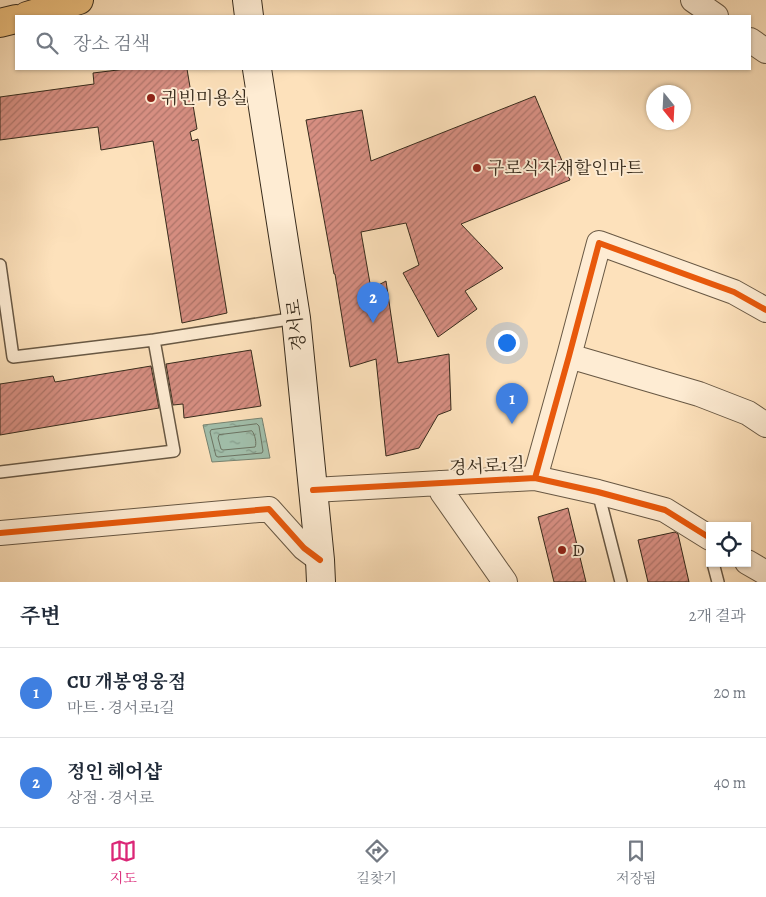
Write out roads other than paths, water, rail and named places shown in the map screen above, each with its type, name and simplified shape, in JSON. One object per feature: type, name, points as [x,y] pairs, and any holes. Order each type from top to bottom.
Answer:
[{"type":"main road","points":[[30,15],[79,0]]},
{"type":"main road","points":[[247,0],[249,15]]},
{"type":"main road","points":[[0,23],[15,20]]},
{"type":"main road","name":"경서로","points":[[258,70],[296,318],[321,571]]},
{"type":"street","points":[[692,0],[714,15]]},
{"type":"street","points":[[751,41],[766,51]]},
{"type":"street","points":[[535,478],[599,243],[734,292],[766,310]]},
{"type":"street","points":[[569,356],[699,394],[748,413],[766,424]]},
{"type":"street","name":"경서로1길","points":[[313,490],[535,478],[665,510],[706,539]]},
{"type":"street","points":[[440,483],[442,492],[505,582]]},
{"type":"street","points":[[0,533],[269,509],[304,548],[321,571]]},
{"type":"street","points":[[751,564],[766,573]]},
{"type":"lane","points":[[0,265],[13,357],[154,340],[296,318]]},
{"type":"lane","points":[[0,472],[174,452],[154,340]]},
{"type":"lane","points":[[598,492],[622,582]]},
{"type":"lane","points":[[715,567],[718,582]]},
{"type":"water","points":[[262,418],[270,458],[212,462],[203,425]]},
{"type":"place","name":"귀빈미용실","points":[[151,98]]},
{"type":"place","name":"구로식자재할인마트","points":[[477,168]]},
{"type":"place","name":"정인 헤어샵","points":[[373,323]]},
{"type":"place","name":"CU 개봉영웅점","points":[[512,424]]},
{"type":"place","name":"D","points":[[562,550]]}]
